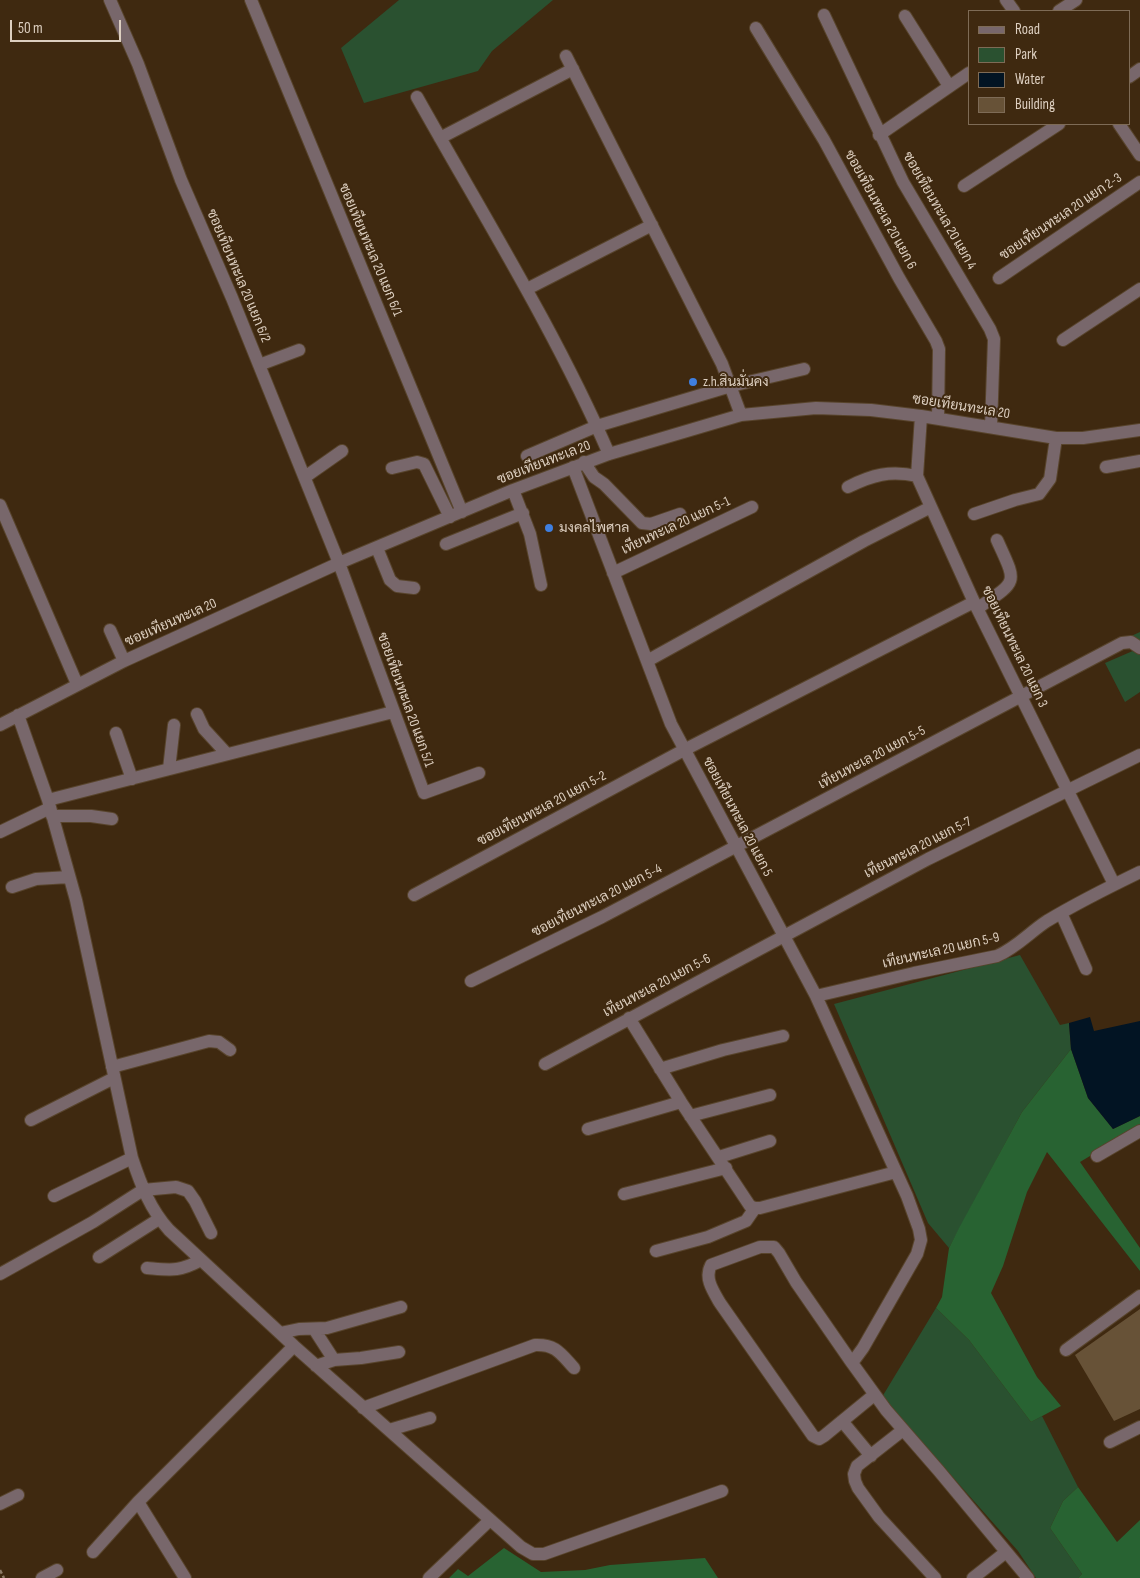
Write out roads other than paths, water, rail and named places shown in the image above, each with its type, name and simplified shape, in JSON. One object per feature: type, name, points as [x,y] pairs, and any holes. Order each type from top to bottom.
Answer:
[{"type":"street","name":"ซอยเทียนทะเล 20 แยก 6/2","points":[[110,0],[138,64],[181,180],[259,365],[339,564]]},
{"type":"street","name":"ซอยเทียนทะเล 20 แยก 6/1","points":[[251,0],[462,512]]},
{"type":"street","points":[[1061,10],[1076,0]]},
{"type":"street","name":"ซอยเทียนทะเล 20 แยก 4","points":[[824,16],[903,182],[990,329],[994,339],[991,427]]},
{"type":"street","points":[[905,16],[949,86]]},
{"type":"street","name":"ซอยเทียนทะเล 20 แยก 6","points":[[756,28],[824,140],[899,278],[936,341],[939,349],[940,363],[938,418]]},
{"type":"street","points":[[566,56],[722,364],[741,415]]},
{"type":"street","points":[[440,138],[573,69]]},
{"type":"street","points":[[880,135],[968,74]]},
{"type":"street","points":[[417,97],[527,289],[597,426],[609,454]]},
{"type":"street","points":[[964,186],[1057,125]]},
{"type":"street","points":[[1120,125],[1140,155]]},
{"type":"street","name":"ซอยเทียนทะเล 20 แยก 2-3","points":[[1000,278],[1140,182]]},
{"type":"street","points":[[527,289],[652,225]]},
{"type":"street","points":[[1063,340],[1140,289]]},
{"type":"street","points":[[259,365],[299,350]]},
{"type":"street","points":[[528,456],[597,426],[731,386],[804,369]]},
{"type":"street","name":"ซอยเทียนทะเล 20","points":[[0,725],[124,661],[339,564],[513,490],[578,464],[741,415],[816,408],[871,410],[938,418],[1056,438],[1083,438],[1140,430]]},
{"type":"street","name":"ซอยเทียนทะเล 20 แยก 3","points":[[921,416],[917,476],[976,605],[1114,884]]},
{"type":"street","points":[[974,514],[1039,494],[1050,480],[1056,438]]},
{"type":"street","points":[[305,477],[342,451]]},
{"type":"street","points":[[1106,467],[1140,461]]},
{"type":"street","points":[[392,468],[417,462],[424,464],[450,517]]},
{"type":"street","points":[[578,464],[642,523],[651,524],[680,514]]},
{"type":"street","name":"ซอยเทียนทะเล 20 แยก 5","points":[[578,464],[612,572],[671,724],[816,996],[920,1229],[921,1240],[917,1254],[863,1348],[852,1363]]},
{"type":"street","points":[[848,487],[869,477],[896,473],[917,476]]},
{"type":"street","points":[[513,490],[523,512],[541,584]]},
{"type":"street","points":[[0,505],[4,524],[77,684]]},
{"type":"street","name":"เทียนทะเล 20 แยก 5-1","points":[[612,572],[752,507]]},
{"type":"street","points":[[647,662],[864,541],[931,507]]},
{"type":"street","points":[[446,544],[523,512]]},
{"type":"street","name":"ซอยเทียนทะเล 20 แยก 5-2","points":[[414,895],[684,750],[997,595],[1009,585],[1012,579],[1011,571],[997,540]]},
{"type":"street","points":[[377,548],[390,580],[397,586],[414,588]]},
{"type":"street","name":"ซอยเทียนทะเล 20 แยก 5/1","points":[[339,564],[424,793],[479,773]]},
{"type":"street","points":[[110,630],[124,661]]},
{"type":"street","name":"เทียนทะเล 20 แยก 5-5","points":[[736,847],[1122,643],[1131,642],[1140,648]]},
{"type":"street","points":[[0,832],[50,808],[132,779],[393,712]]},
{"type":"street","points":[[197,714],[204,729],[228,754]]},
{"type":"street","points":[[18,715],[50,808],[76,900],[132,1158],[143,1190],[159,1219],[316,1366],[520,1547],[533,1554],[544,1554],[722,1491]]},
{"type":"street","points":[[169,769],[174,725]]},
{"type":"street","points":[[116,733],[132,779]]},
{"type":"street","name":"เทียนทะเล 20 แยก 5-7","points":[[784,936],[928,859],[1140,755]]},
{"type":"street","points":[[50,808],[112,820]]},
{"type":"street","name":"ซอยเทียนทะเล 20 แยก 5-4","points":[[471,981],[602,918],[736,847]]},
{"type":"street","name":"เทียนทะเล 20 แยก 5-9","points":[[816,996],[997,956],[1007,952],[1031,932],[1061,913],[1140,872]]},
{"type":"street","points":[[12,887],[36,878],[69,877]]},
{"type":"street","points":[[1061,913],[1086,969]]},
{"type":"street","name":"เทียนทะเล 20 แยก 5-6","points":[[545,1064],[784,936]]},
{"type":"street","points":[[629,1018],[690,1116],[723,1162],[742,1196],[750,1206],[755,1208],[896,1172]]},
{"type":"street","points":[[660,1069],[723,1050],[783,1036]]},
{"type":"street","points":[[31,1120],[113,1072],[209,1041],[219,1042],[230,1050]]},
{"type":"street","points":[[690,1116],[770,1095]]},
{"type":"street","points":[[588,1129],[681,1102]]},
{"type":"street","points":[[1096,1156],[1140,1132]]},
{"type":"street","points":[[624,1194],[723,1162],[770,1141]]},
{"type":"street","points":[[54,1196],[132,1158]]},
{"type":"street","points":[[0,1274],[93,1222],[143,1190],[176,1187],[188,1191],[211,1234]]},
{"type":"street","points":[[656,1251],[708,1237],[746,1221],[755,1208]]},
{"type":"street","points":[[99,1258],[159,1219]]},
{"type":"street","points":[[874,1395],[824,1436],[819,1438],[813,1436],[720,1303],[710,1286],[708,1270],[712,1265],[760,1247],[774,1247],[874,1395],[968,1504],[1028,1578]]},
{"type":"street","points":[[147,1268],[182,1269],[201,1260]]},
{"type":"street","points":[[1066,1350],[1140,1296]]},
{"type":"street","points":[[280,1333],[299,1329],[327,1328],[401,1307]]},
{"type":"street","points":[[314,1329],[334,1360]]},
{"type":"street","points":[[363,1408],[535,1345],[553,1347],[574,1368]]},
{"type":"street","points":[[93,1552],[138,1502],[294,1346]]},
{"type":"street","points":[[316,1366],[334,1360],[399,1352]]},
{"type":"street","points":[[389,1430],[430,1418]]},
{"type":"street","points":[[842,1421],[871,1456]]},
{"type":"street","points":[[1110,1442],[1140,1427]]},
{"type":"street","points":[[903,1430],[857,1466],[854,1481],[880,1517],[935,1578]]},
{"type":"street","points":[[0,1504],[18,1495]]},
{"type":"street","points":[[138,1502],[185,1578]]},
{"type":"street","points":[[429,1578],[490,1520]]},
{"type":"street","points":[[973,1578],[1006,1552]]},
{"type":"street","points":[[42,1578],[57,1570]]},
{"type":"water","points":[[1090,1017],[1094,1031],[1140,1021],[1140,1116],[1113,1129],[1088,1098],[1071,1049],[1069,1023]]},
{"type":"place","name":"z.h.สินมั่นคง","points":[[693,382]]},
{"type":"place","name":"มงคลไพศาล","points":[[549,528]]}]
